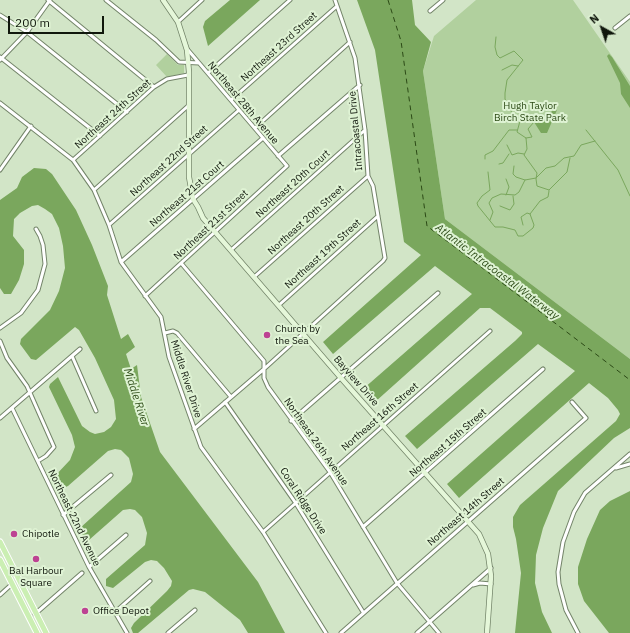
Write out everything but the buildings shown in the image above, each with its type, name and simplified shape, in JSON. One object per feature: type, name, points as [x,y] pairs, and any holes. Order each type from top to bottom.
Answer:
[{"type":"main road","points":[[0,542],[35,614],[46,633]]},
{"type":"main road","points":[[0,560],[37,633]]},
{"type":"main road","points":[[22,604],[35,614]]},
{"type":"street","points":[[100,136],[1,58],[27,32],[49,0],[154,87]]},
{"type":"street","points":[[106,0],[156,40],[178,61],[200,64]]},
{"type":"street","name":"Bayview Drive","points":[[163,0],[178,22],[187,48],[189,177],[193,199],[203,218],[341,378],[469,521],[484,545],[491,568],[487,633]]},
{"type":"street","points":[[178,22],[202,0]]},
{"type":"street","points":[[208,73],[290,0]]},
{"type":"street","name":"Intracoastal Drive","points":[[302,333],[383,261],[384,258],[373,186],[368,176],[360,84],[350,42],[335,0]]},
{"type":"street","points":[[430,11],[443,0]]},
{"type":"street","name":"Northeast 23rd Street","points":[[231,100],[337,6]]},
{"type":"street","points":[[0,15],[27,32],[127,112]]},
{"type":"street","points":[[615,28],[630,16]]},
{"type":"street","points":[[255,128],[350,42]]},
{"type":"street","name":"Northeast 28th Avenue","points":[[187,48],[287,166]]},
{"type":"street","name":"Northeast 24th Street","points":[[73,160],[154,87],[166,79],[188,75]]},
{"type":"street","points":[[278,156],[360,84]]},
{"type":"street","name":"Middle River Drive","points":[[0,103],[73,160],[94,190],[109,225],[121,262],[161,317],[168,356],[201,447],[263,532],[326,633]]},
{"type":"street","points":[[94,190],[188,106]]},
{"type":"street","name":"Northeast 22nd Street","points":[[109,225],[239,110]]},
{"type":"street","points":[[0,170],[31,126]]},
{"type":"street","name":"Northeast 20th Court","points":[[231,250],[365,130]]},
{"type":"street","name":"Northeast 21st Court","points":[[121,262],[263,138]]},
{"type":"street","name":"Northeast 21st Street","points":[[145,296],[216,233],[219,227],[287,166]]},
{"type":"street","name":"Northeast 20th Street","points":[[254,277],[368,176]]},
{"type":"street","name":"Northeast 19th Street","points":[[278,305],[378,215]]},
{"type":"street","points":[[0,328],[21,313],[38,290],[45,264],[43,245],[36,229]]},
{"type":"street","name":"Northeast 26th Avenue","points":[[181,263],[264,361],[264,378],[268,387],[291,421],[330,472],[397,582],[439,633]]},
{"type":"street","points":[[291,421],[438,293]]},
{"type":"street","points":[[165,333],[173,331],[176,333],[231,397]]},
{"type":"street","name":"Northeast 16th Street","points":[[263,532],[490,331]]},
{"type":"street","points":[[194,429],[264,369],[302,333]]},
{"type":"street","points":[[0,341],[7,358],[30,392],[54,447],[46,456],[38,461]]},
{"type":"street","points":[[0,418],[80,349]]},
{"type":"street","points":[[72,356],[96,411]]},
{"type":"street","name":"Northeast 15th Street","points":[[363,527],[543,369]]},
{"type":"street","name":"Coral Ridge Drive","points":[[225,402],[296,502],[363,612]]},
{"type":"street","name":"Northeast 14th Street","points":[[340,633],[586,418],[572,402]]},
{"type":"street","name":"Northeast 22nd Avenue","points":[[12,408],[89,567],[114,613],[127,633]]},
{"type":"street","points":[[578,633],[566,610],[559,584],[558,572],[563,542],[577,504],[585,493],[630,454]]},
{"type":"street","points":[[614,469],[630,464]]},
{"type":"street","points":[[63,515],[111,475]]},
{"type":"street","points":[[89,567],[126,535]]},
{"type":"street","points":[[417,633],[491,568]]},
{"type":"street","points":[[35,614],[82,573]]},
{"type":"street","points":[[114,613],[150,581]]},
{"type":"street","points":[[473,585],[480,583],[491,584]]},
{"type":"street","points":[[0,595],[12,584]]},
{"type":"street","points":[[168,633],[194,610]]},
{"type":"green space","name":"Hugh Taylor Birch State Park","points":[[476,0],[573,0],[630,82],[630,359],[445,219],[423,71],[434,36]]},
{"type":"green space","points":[[167,54],[178,65],[184,65],[184,73],[167,77],[156,65]]},
{"type":"water","points":[[230,0],[260,0],[208,46],[203,27],[205,21]]},
{"type":"water","name":"Atlantic Intracoastal Waterway","points":[[357,0],[412,0],[415,25],[431,42],[423,71],[445,219],[630,359],[630,428],[614,438],[558,491],[543,528],[536,555],[535,583],[542,612],[552,633],[515,633],[521,573],[513,527],[513,517],[520,505],[616,421],[620,414],[618,410],[608,398],[589,383],[459,498],[447,484],[575,371],[538,344],[417,449],[405,436],[515,341],[522,334],[522,332],[490,308],[480,308],[375,402],[363,389],[472,294],[435,266],[333,354],[323,342],[421,255],[404,242],[375,50]]},
{"type":"water","points":[[609,54],[630,86],[630,108],[621,94],[620,83],[607,56]]},
{"type":"water","points":[[555,108],[557,110],[547,133],[541,133],[534,122],[544,119]]},
{"type":"water","name":"Middle River","points":[[34,168],[46,169],[52,174],[76,210],[92,245],[108,286],[107,295],[121,339],[128,334],[135,347],[126,354],[131,369],[137,365],[141,397],[160,452],[258,582],[285,633],[248,633],[240,620],[205,592],[193,589],[189,590],[138,633],[133,633],[131,628],[134,623],[167,591],[171,586],[172,581],[164,568],[157,561],[151,560],[145,562],[113,588],[106,586],[106,579],[145,545],[147,533],[142,517],[135,510],[130,509],[123,510],[89,540],[83,540],[80,528],[131,482],[133,474],[129,458],[121,450],[115,449],[108,451],[68,486],[61,489],[56,486],[54,481],[54,477],[70,460],[75,447],[72,435],[49,387],[50,384],[58,377],[82,426],[90,432],[95,434],[104,432],[111,427],[116,419],[114,400],[95,358],[79,330],[75,327],[36,360],[31,359],[20,344],[21,339],[50,310],[59,291],[65,268],[63,246],[59,228],[52,214],[38,205],[32,206],[20,213],[14,219],[13,236],[24,250],[24,264],[19,280],[11,294],[4,294],[0,288],[0,200],[17,188],[22,177]]},
{"type":"water","points":[[630,491],[630,633],[609,633],[584,601],[578,584],[578,567],[587,539],[600,510],[610,501]]},
{"type":"waterway","points":[[496,37],[495,47],[497,55],[500,58],[514,51],[523,60],[507,80],[505,99],[512,113],[520,121],[517,132],[526,138],[527,149],[524,155],[537,173],[537,186],[549,190]]},
{"type":"waterway","points":[[502,70],[512,65],[518,66]]},
{"type":"waterway","points":[[526,138],[532,137],[528,129],[534,122]]},
{"type":"waterway","points":[[485,159],[485,155],[493,151],[509,130],[517,130]]},
{"type":"waterway","points":[[586,130],[618,170],[630,196]]},
{"type":"waterway","points":[[514,166],[513,174],[516,177],[525,180],[536,178],[546,168],[555,166],[564,158],[574,156],[581,145],[595,141]]},
{"type":"waterway","points":[[507,145],[512,155],[518,153],[524,154]]},
{"type":"waterway","points":[[499,164],[503,163],[509,154]]},
{"type":"waterway","points":[[549,190],[567,172],[570,158]]},
{"type":"waterway","points":[[488,172],[490,190],[482,196],[477,203],[478,206],[495,227],[515,230],[518,236],[523,236],[533,228],[534,225],[530,214],[540,201],[548,197],[549,191]]},
{"type":"waterway","points":[[506,179],[509,187],[506,195]]},
{"type":"waterway","points":[[490,220],[493,212],[489,203],[492,198],[501,194],[515,195],[519,192],[525,180]]},
{"type":"waterway","points":[[500,206],[510,210],[514,204],[513,196]]},
{"type":"waterway","points":[[523,225],[521,217],[527,213],[530,214]]},
{"type":"ferry route","points":[[388,0],[401,41],[427,226],[630,380]]},
{"type":"place","name":"Church by the Sea","points":[[267,335]]},
{"type":"place","name":"Chipotle","points":[[14,534]]},
{"type":"place","name":"Bal Harbour Square","points":[[36,559]]},
{"type":"place","name":"Office Depot","points":[[85,611]]}]
